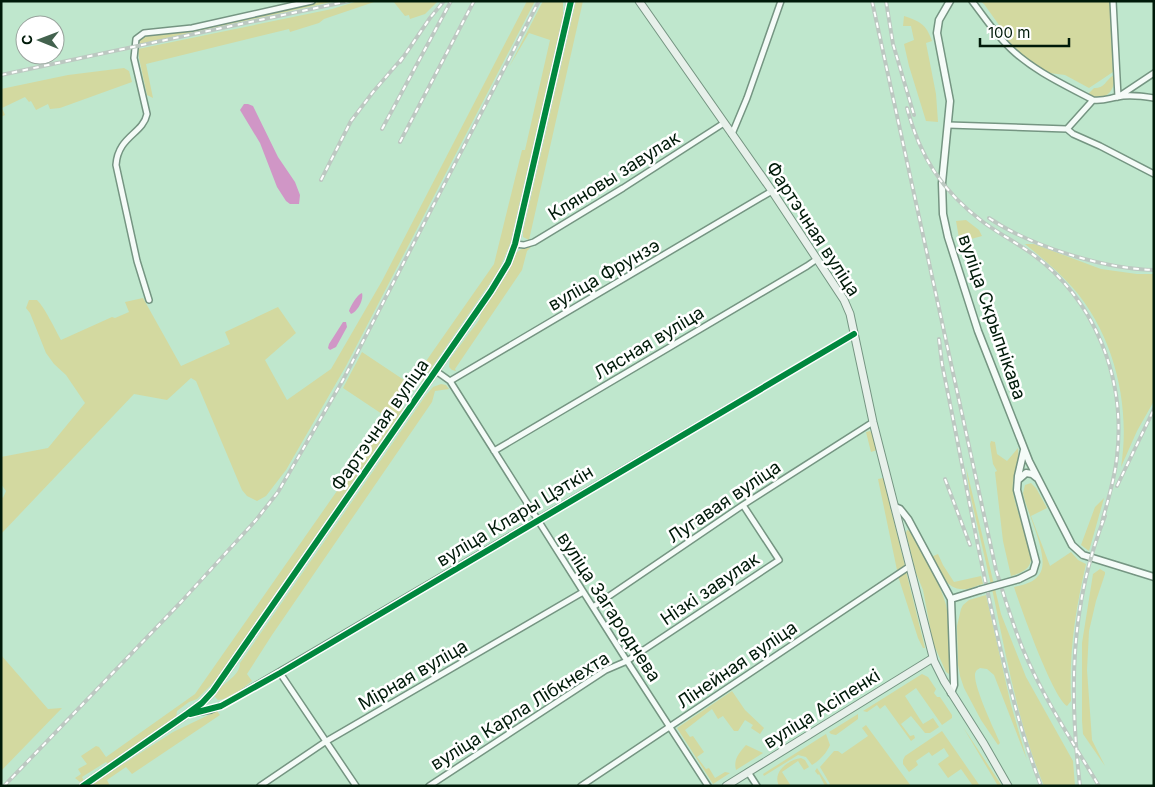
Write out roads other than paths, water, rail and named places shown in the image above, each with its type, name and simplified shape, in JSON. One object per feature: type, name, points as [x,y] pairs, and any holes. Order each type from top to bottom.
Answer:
[{"type":"main road","name":"Фартэчная вуліца","points":[[639,1],[772,191],[844,300],[850,314],[873,422],[936,668],[1008,786]]},
{"type":"main road","name":"вуліца Асіпенкі","points":[[726,786],[933,658]]},
{"type":"street","points":[[149,300],[137,261],[116,165],[123,143],[145,121],[147,114],[134,58],[136,39],[144,33],[192,28],[312,1]]},
{"type":"street","name":"Фартэчная вуліца","points":[[84,786],[202,704],[436,371],[505,269],[515,244],[570,1]]},
{"type":"street","points":[[732,134],[747,98],[781,1]]},
{"type":"street","name":"вуліца Скрыпнікава","points":[[950,1],[939,20],[937,34],[950,101],[942,183],[943,214],[962,287],[1024,450],[1072,545],[1079,553],[1154,577]]},
{"type":"street","points":[[972,1],[997,35],[1012,50],[1032,66],[1093,100],[1105,101],[1118,97],[1140,96],[1154,98]]},
{"type":"street","points":[[1113,1],[1118,97]]},
{"type":"street","points":[[1118,97],[1154,72]]},
{"type":"street","points":[[1067,130],[1093,100]]},
{"type":"street","name":"Кляновы завулак","points":[[515,244],[524,245],[534,242],[724,123]]},
{"type":"street","points":[[948,126],[1067,130],[1154,174]]},
{"type":"street","name":"вуліца Фрунзэ","points":[[450,381],[772,191]]},
{"type":"street","name":"Лясная вуліца","points":[[494,451],[817,259]]},
{"type":"street","name":"вуліца Клары Цэткін","points":[[187,714],[221,706],[280,673],[854,334]]},
{"type":"street","name":"вуліца Загароднева","points":[[436,371],[450,381],[627,662],[708,786]]},
{"type":"street","name":"Лугавая вуліца","points":[[593,607],[743,504],[873,422]]},
{"type":"street","points":[[951,599],[1019,579],[1033,572],[1036,562],[1035,553],[1017,485],[1024,450]]},
{"type":"street","points":[[1017,485],[1020,477],[1026,473],[1038,478]]},
{"type":"street","name":"Нізкі завулак","points":[[627,662],[779,560],[743,504]]},
{"type":"street","points":[[895,507],[900,509],[908,519],[951,599],[954,682],[951,693]]},
{"type":"street","name":"Лінейная вуліца","points":[[581,786],[910,566]]},
{"type":"street","name":"Мірная вуліца","points":[[260,786],[326,742],[583,592]]},
{"type":"street","name":"вуліца Карла Лібкнехта","points":[[429,786],[606,670],[627,662]]},
{"type":"street","points":[[280,673],[356,786]]},
{"type":"street","points":[[748,772],[757,786]]},
{"type":"railway","points":[[1,75],[349,1]]},
{"type":"railway","points":[[400,62],[444,1]]},
{"type":"railway","points":[[382,129],[451,1]]},
{"type":"railway","points":[[400,142],[474,1]]},
{"type":"railway","points":[[4,786],[181,602],[256,520],[278,492],[343,380],[539,1]]},
{"type":"railway","points":[[872,1],[996,570],[1015,628],[1030,665],[1058,718],[1099,786]]},
{"type":"railway","points":[[886,1],[893,44],[914,115]]},
{"type":"railway","points":[[321,180],[351,121],[404,56]]},
{"type":"railway","points":[[907,108],[912,126],[926,157],[944,185],[968,210],[983,222],[1031,253],[1053,272],[1073,293],[1089,317],[1101,342],[1111,370],[1119,427],[1115,472],[1102,522]]},
{"type":"railway","points":[[989,218],[1025,238],[1068,254],[1134,269],[1154,270]]},
{"type":"railway","points":[[939,339],[942,364],[977,544],[1005,668],[1029,753],[1041,786]]},
{"type":"railway","points":[[1117,486],[1154,409]]},
{"type":"railway","points":[[945,479],[970,545]]},
{"type":"railway","points":[[1080,786],[1074,717],[1075,649],[1085,583],[1093,549],[1105,516]]}]
